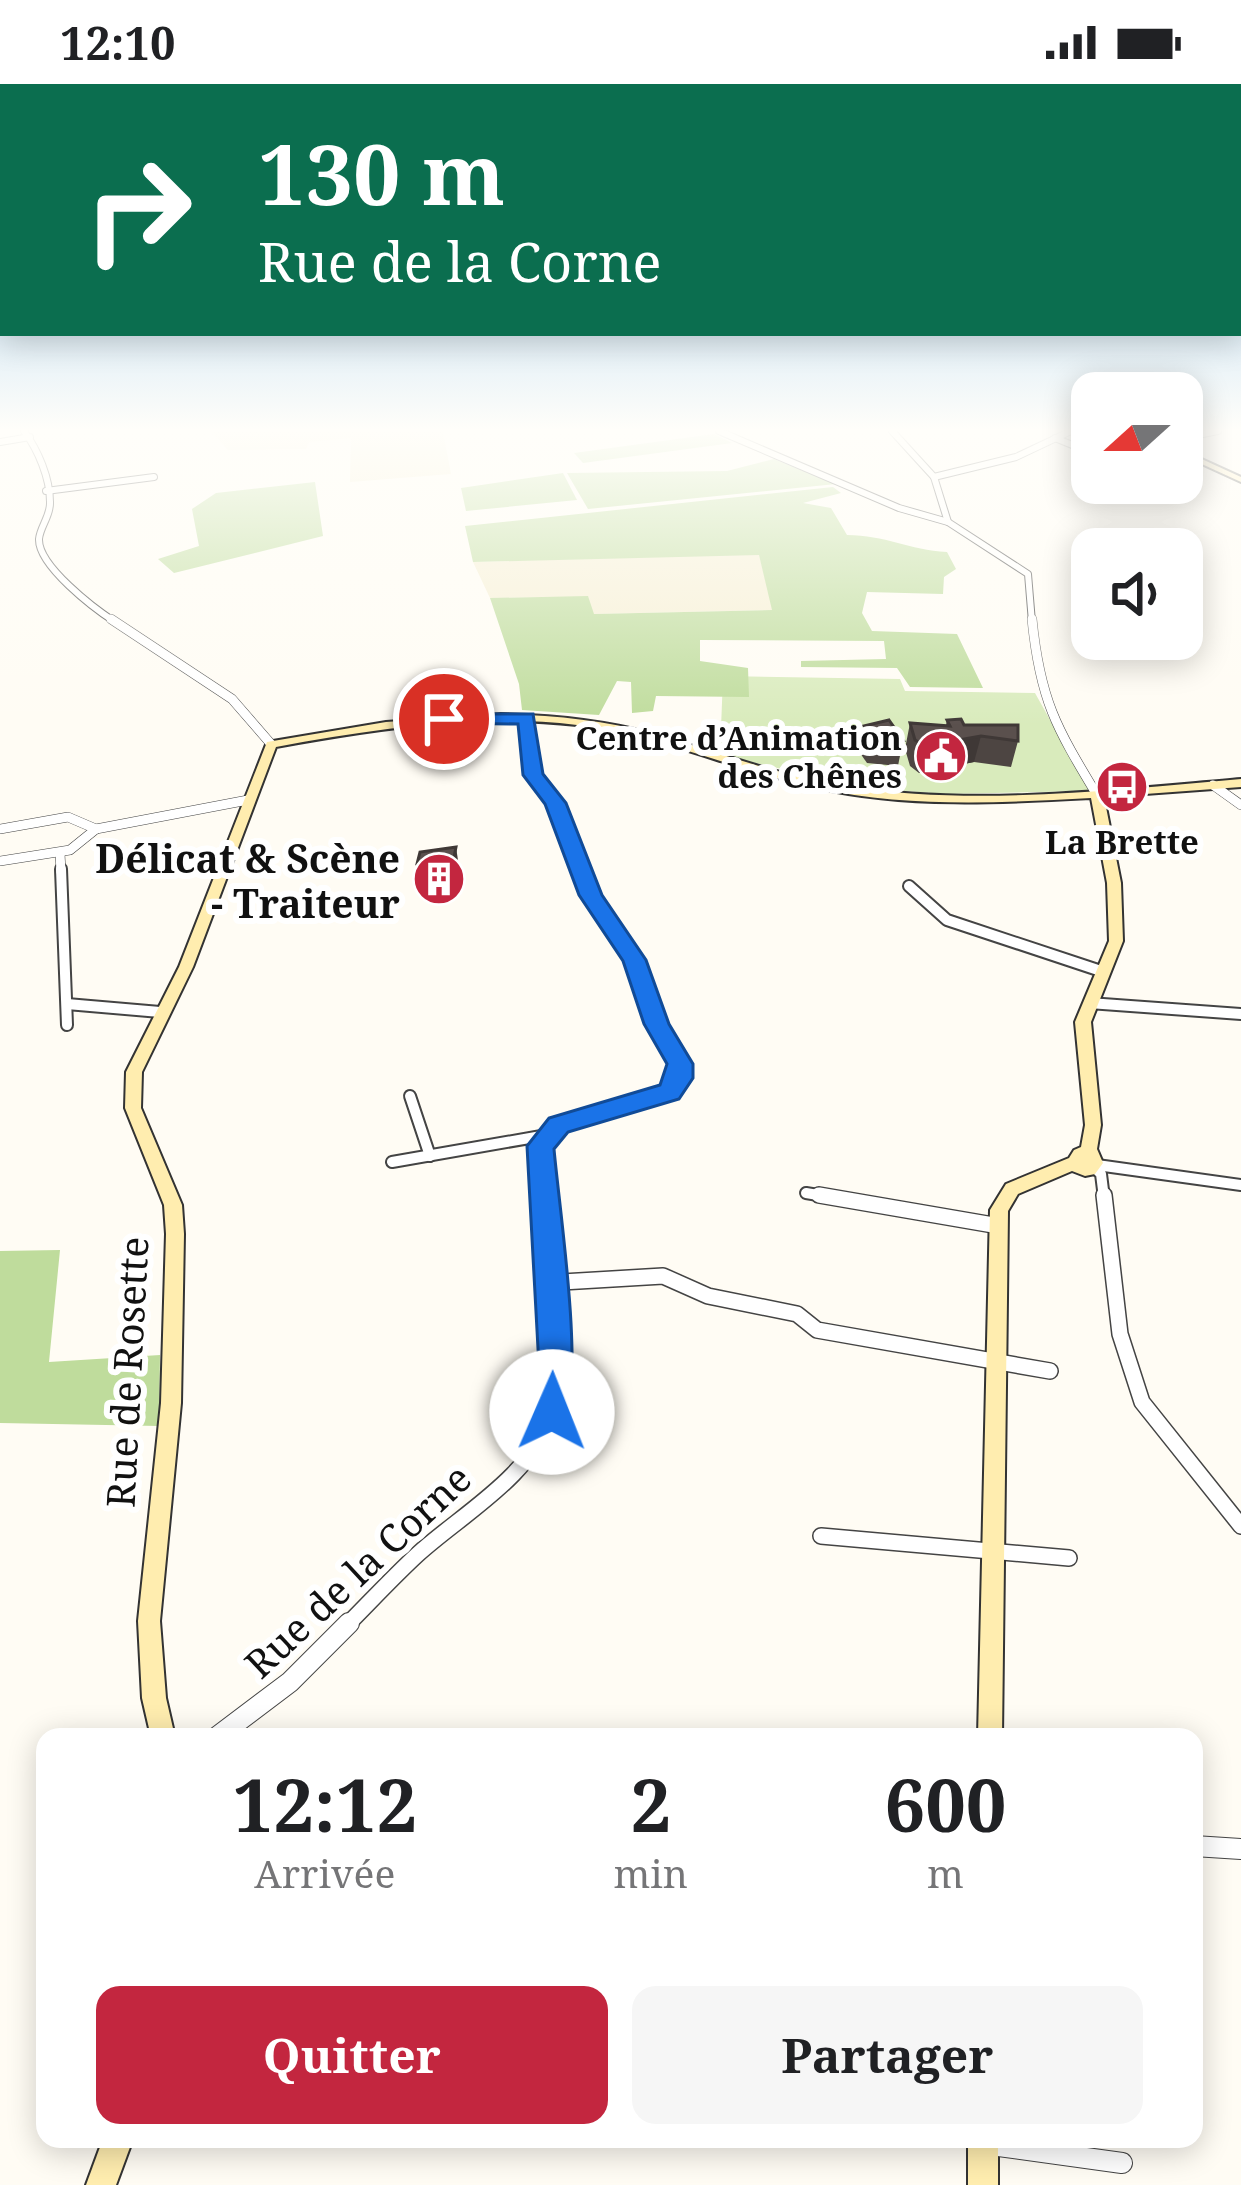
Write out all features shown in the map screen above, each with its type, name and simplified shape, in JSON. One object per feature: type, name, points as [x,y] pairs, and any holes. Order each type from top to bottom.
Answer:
[{"type":"street","points":[[44,529],[39,540],[44,557],[88,605],[232,699],[268,746],[416,721],[526,718],[581,722],[702,750],[797,782],[854,791],[943,799],[1241,783]]},
{"type":"street","points":[[958,529],[1028,574],[1038,683],[1051,718],[1097,794],[1114,883],[1116,941],[1083,1022],[1093,1125],[1089,1162]]},
{"type":"street","points":[[392,1162],[547,1135],[559,1125],[670,1092],[680,1078],[680,1064],[656,1024],[634,960],[590,895],[555,803],[533,775],[526,718]]},
{"type":"street","name":"Rue de Rosette","points":[[161,1728],[148,1666],[146,1600],[169,1427],[175,1234],[172,1205],[141,1130],[132,1090],[142,1048],[186,967],[268,746]]},
{"type":"street","points":[[1214,785],[1241,805]]},
{"type":"street","points":[[0,861],[60,853],[96,829],[248,800]]},
{"type":"street","points":[[0,829],[68,817],[96,829]]},
{"type":"street","points":[[60,853],[68,1025]]},
{"type":"street","points":[[909,886],[947,920],[1104,972]]},
{"type":"street","points":[[1089,1003],[1241,1014]]},
{"type":"street","points":[[67,1004],[160,1012]]},
{"type":"street","points":[[410,1096],[430,1156]]},
{"type":"street","name":"Rue de la Corne","points":[[229,1728],[290,1682],[416,1556],[526,1461],[542,1438],[554,1394],[540,1146],[547,1135]]},
{"type":"street","points":[[1089,1162],[1101,1174],[1120,1334],[1142,1402],[1241,1526]]},
{"type":"street","points":[[990,1728],[999,1210],[1012,1189],[1089,1162],[1241,1185]]},
{"type":"street","points":[[806,1193],[999,1226]]},
{"type":"street","points":[[545,1283],[663,1276],[708,1296],[797,1314],[817,1330],[1051,1371]]},
{"type":"street","points":[[821,1536],[1069,1558]]},
{"type":"street","points":[[1203,1847],[1241,1850]]},
{"type":"street","points":[[101,2185],[115,2148]]},
{"type":"street","points":[[983,2148],[983,2185]]},
{"type":"street","points":[[1023,2148],[1122,2163]]},
{"type":"shaded area","points":[[759,554],[773,610],[593,614],[588,597],[490,598],[473,562]]},
{"type":"green space","points":[[196,529],[322,529],[323,536],[174,573],[158,559],[199,546]]},
{"type":"green space","points":[[466,529],[843,529],[847,535],[947,552],[956,569],[944,577],[943,594],[867,592],[862,613],[872,631],[957,634],[983,688],[910,687],[897,668],[801,667],[801,661],[886,659],[884,641],[700,640],[700,661],[748,668],[749,697],[656,696],[653,711],[632,713],[631,682],[617,681],[599,715],[522,710],[519,684],[490,598],[588,596],[594,614],[772,610],[759,555],[473,562]]},
{"type":"green space","points":[[723,676],[900,679],[905,691],[1035,693],[1090,791],[946,794],[866,788],[720,755]]},
{"type":"green space","points":[[60,1250],[49,1362],[160,1355],[159,1426],[0,1423],[0,1251]]},
{"type":"building","points":[[961,719],[964,725],[1018,725],[1018,741],[981,736],[925,746],[915,740],[910,723],[950,726],[947,720]]},
{"type":"building","points":[[889,720],[903,740],[872,737],[864,726]]},
{"type":"building","points":[[456,847],[451,872],[423,871],[424,865],[417,864],[420,852]]},
{"type":"place","name":"Centre d’Animation des Chênes","points":[[941,756]]},
{"type":"place","name":"La Brette","points":[[1122,787]]},
{"type":"place","name":"Délicat & Scène - Traiteur","points":[[439,879]]},
{"type":"route","points":[[444,719],[526,718],[533,775],[555,803],[590,895],[634,960],[656,1024],[680,1064],[680,1078],[670,1092],[559,1125],[540,1146],[545,1283],[555,1367],[552,1412]]}]
